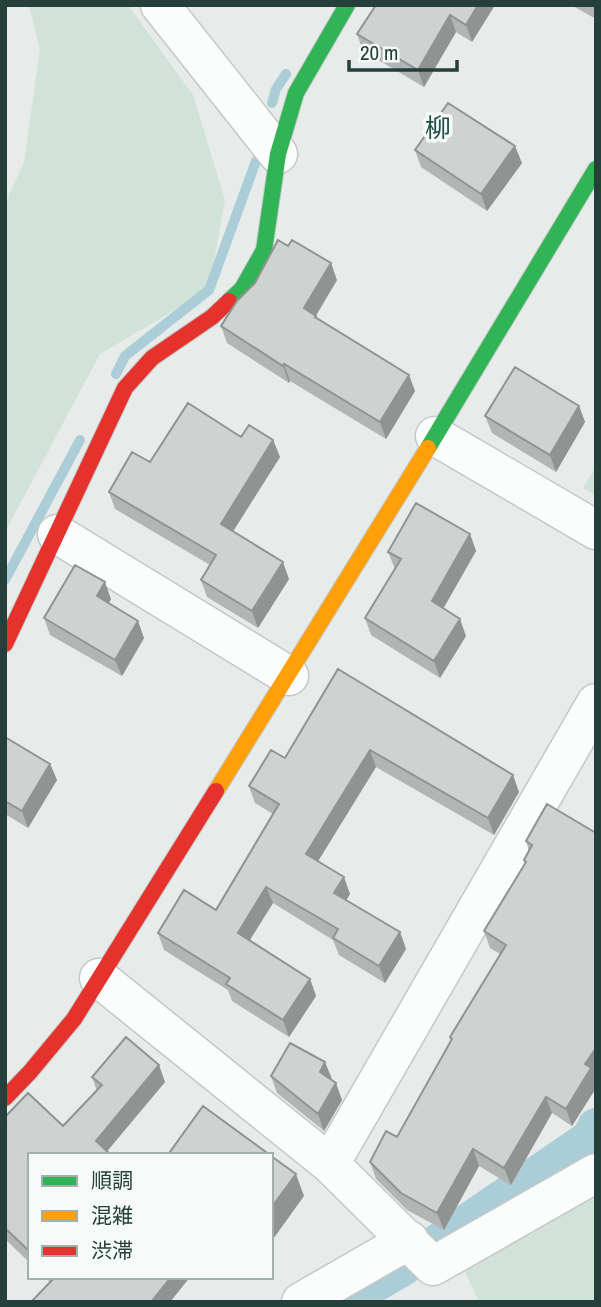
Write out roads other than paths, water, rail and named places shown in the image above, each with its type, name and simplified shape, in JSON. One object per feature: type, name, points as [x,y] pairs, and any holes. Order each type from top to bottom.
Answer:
[{"type":"street","points":[[160,5],[278,154]]},
{"type":"street","points":[[5,644],[125,388],[152,358],[212,317],[242,289],[264,250],[278,154],[296,93],[347,5]]},
{"type":"street","points":[[5,1098],[74,1019],[113,958],[481,364],[596,169]]},
{"type":"street","points":[[435,436],[596,530]]},
{"type":"street","points":[[57,534],[289,676]]},
{"type":"street","points":[[330,1164],[596,704]]},
{"type":"street","points":[[99,978],[330,1164],[433,1266],[596,1173]]},
{"type":"street","points":[[301,1302],[409,1240]]},
{"type":"waterway","points":[[272,103],[276,89],[286,74]]},
{"type":"waterway","points":[[116,374],[125,356],[209,290],[256,161]]},
{"type":"waterway","points":[[5,580],[80,440]]},
{"type":"waterway","points":[[343,1302],[401,1268],[591,1138],[596,1127]]},
{"type":"district","name":"柳","points":[[438,127]]}]
